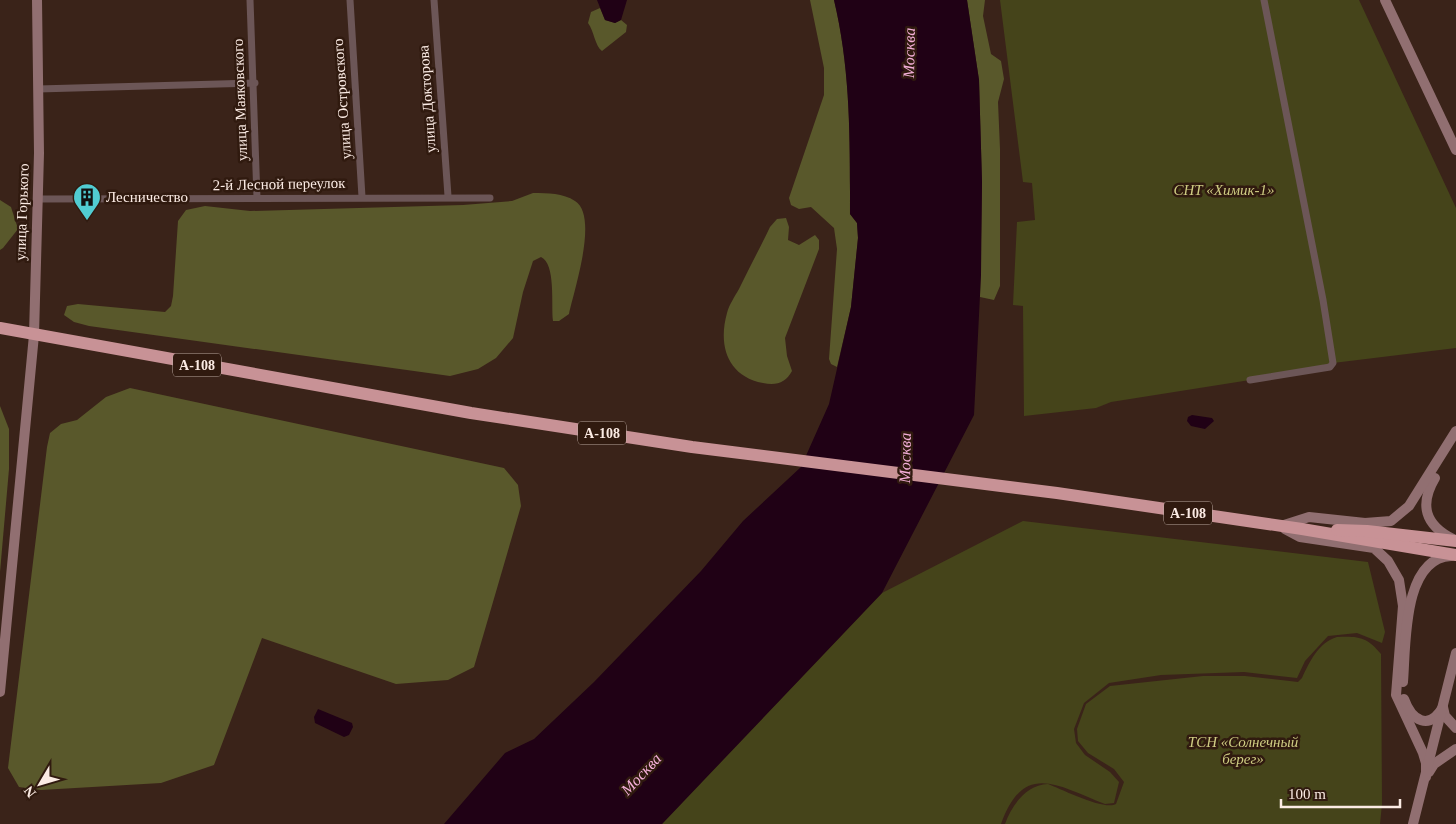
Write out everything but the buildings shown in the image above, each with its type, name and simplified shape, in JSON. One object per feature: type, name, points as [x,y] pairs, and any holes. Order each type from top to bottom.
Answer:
[{"type":"highway","name":"А-108","points":[[0,328],[471,413],[692,447],[1057,494],[1302,529],[1456,556]]},
{"type":"highway","name":"А-108","points":[[1302,529],[1367,531],[1456,541]]},
{"type":"street","name":"улица Горького","points":[[0,692],[34,335],[38,199],[36,0]]},
{"type":"street","name":"улица Маяковского","points":[[250,0],[255,83],[257,198]]},
{"type":"street","name":"улица Островского","points":[[350,0],[362,197]]},
{"type":"street","name":"улица Докторова","points":[[434,0],[448,196]]},
{"type":"street","points":[[1250,380],[1330,367],[1333,363],[1323,300],[1264,0]]},
{"type":"street","points":[[1385,0],[1456,150]]},
{"type":"street","points":[[38,89],[255,83]]},
{"type":"street","name":"2-й Лесной переулок","points":[[38,199],[448,196],[490,198]]},
{"type":"street","points":[[1280,526],[1309,517],[1365,523],[1392,520],[1409,506],[1456,431]]},
{"type":"street","points":[[1456,442],[1428,488],[1425,498],[1425,509],[1435,527],[1456,541]]},
{"type":"street","points":[[1280,526],[1300,537],[1374,548],[1388,561],[1399,580],[1403,606],[1396,695],[1422,752],[1426,763],[1426,777]]},
{"type":"street","points":[[1443,707],[1436,718],[1429,722],[1422,720],[1407,707],[1402,693],[1410,606],[1418,579],[1434,560],[1456,556]]},
{"type":"street","points":[[1413,824],[1456,653]]},
{"type":"street","points":[[1443,707],[1445,716],[1456,728]]},
{"type":"street","points":[[1426,777],[1434,764],[1456,749]]},
{"type":"green space","name":"СНТ «Химик-1»","points":[[1000,0],[1359,0],[1456,208],[1456,348],[1333,363],[1250,380],[1111,402],[1096,408],[1024,416],[1023,306],[1013,305],[1017,222],[1035,220],[1032,183],[1023,182]]},
{"type":"green space","points":[[1023,521],[1368,562],[1385,632],[1382,643],[1357,633],[1328,636],[1305,661],[1297,678],[1244,672],[1161,675],[1109,683],[1084,703],[1074,729],[1076,743],[1085,755],[1110,772],[1119,782],[1114,803],[1105,804],[1058,786],[1044,783],[1032,785],[1020,791],[1010,804],[1001,824],[662,824],[882,593]]},
{"type":"green space","name":"ТСН «Солнечный берег»","points":[[1337,637],[1357,637],[1367,641],[1381,654],[1382,804],[1380,824],[1005,824],[1021,797],[1040,785],[1048,784],[1103,805],[1116,804],[1124,782],[1114,769],[1088,753],[1078,741],[1077,729],[1086,704],[1110,686],[1203,676],[1245,676],[1298,682],[1320,648]]},
{"type":"shaded area","points":[[810,0],[834,0],[840,27],[847,80],[850,214],[857,223],[858,238],[851,307],[837,367],[831,364],[829,359],[837,249],[834,228],[811,207],[799,209],[791,205],[789,198],[824,95],[824,68]]},
{"type":"shaded area","points":[[967,0],[985,0],[983,16],[991,54],[1001,61],[1004,79],[998,102],[1000,286],[994,300],[980,297],[982,182],[979,80]]},
{"type":"shaded area","points":[[600,8],[605,20],[615,23],[621,20],[627,25],[626,32],[602,51],[588,23],[591,12]]},
{"type":"shaded area","points":[[533,193],[550,193],[565,196],[575,201],[582,209],[585,222],[583,254],[569,314],[559,321],[553,321],[552,285],[549,268],[546,261],[541,257],[533,261],[523,292],[513,338],[496,358],[478,369],[450,376],[89,326],[74,322],[64,315],[67,306],[78,304],[165,312],[171,306],[173,296],[178,221],[186,210],[205,206],[250,211],[463,205],[512,201]]},
{"type":"shaded area","points":[[0,200],[11,207],[18,229],[0,250]]},
{"type":"shaded area","points":[[786,218],[789,227],[788,240],[799,245],[815,235],[819,240],[819,249],[785,338],[787,356],[792,371],[787,378],[780,382],[768,384],[741,374],[733,366],[725,347],[724,325],[729,307],[770,227],[777,219]]},
{"type":"shaded area","points":[[130,388],[504,468],[518,485],[521,506],[474,667],[448,680],[396,684],[262,638],[214,765],[161,783],[41,790],[19,787],[8,768],[50,433],[61,424],[77,420],[106,397]]},
{"type":"shaded area","points":[[0,406],[9,429],[9,469],[0,572]]},
{"type":"water","points":[[597,0],[627,0],[621,20],[615,23],[605,20]]},
{"type":"water","name":"Москва","points":[[834,0],[967,0],[979,80],[982,182],[981,275],[974,415],[882,593],[662,824],[444,824],[505,753],[534,739],[594,682],[701,571],[743,521],[801,467],[829,404],[851,307],[858,238],[857,223],[850,214],[847,80],[840,27]]},
{"type":"water","points":[[1192,415],[1212,418],[1214,421],[1205,429],[1191,426],[1187,421],[1188,417]]},
{"type":"water","points":[[318,709],[352,723],[353,727],[349,735],[344,737],[315,723],[314,717]]},
{"type":"place","name":"Лесничество","points":[[87,221]]}]
